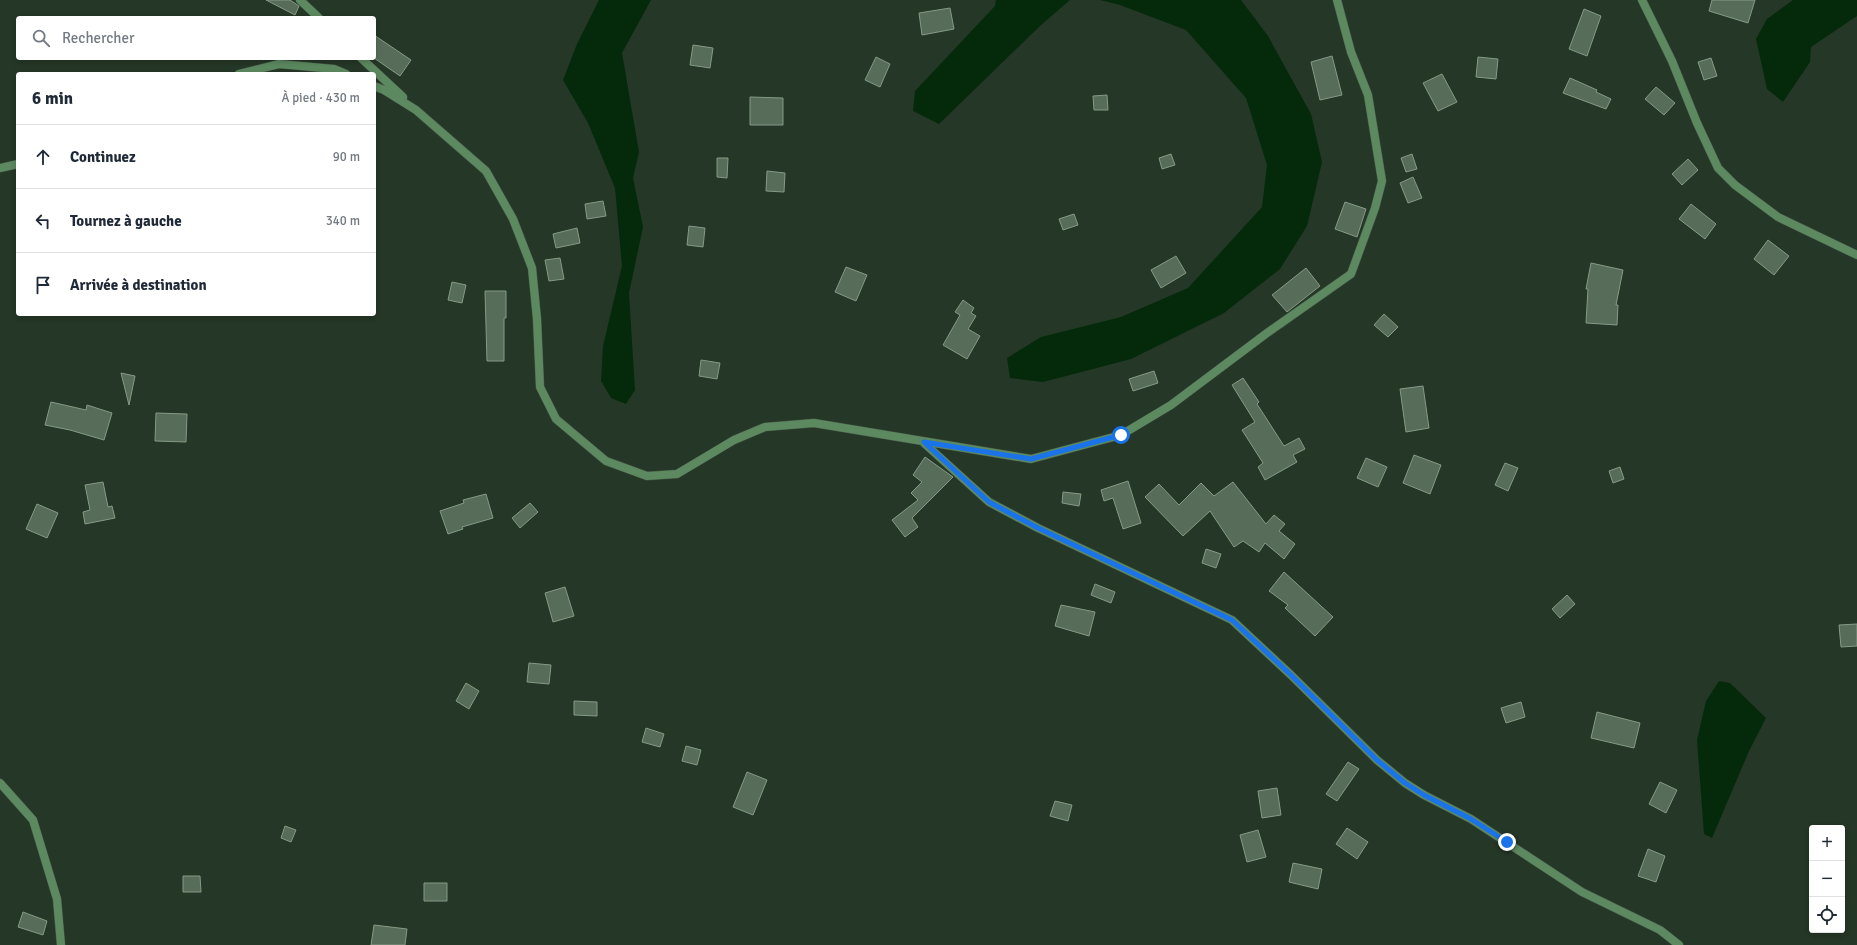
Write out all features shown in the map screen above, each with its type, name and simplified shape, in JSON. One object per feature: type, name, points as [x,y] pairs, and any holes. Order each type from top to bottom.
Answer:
[{"type":"street","points":[[300,0],[317,16]]},
{"type":"street","points":[[376,72],[416,110],[486,171],[513,219],[532,268],[538,319],[540,387],[556,419],[606,461],[647,476],[677,474],[734,440],[765,427],[814,423],[1031,459],[1121,435],[1171,405],[1267,333],[1351,274],[1375,208],[1382,181],[1368,95],[1351,52],[1337,0]]},
{"type":"street","points":[[1642,0],[1672,61],[1697,123],[1718,168],[1735,185],[1778,217],[1857,255]]},
{"type":"street","points":[[363,60],[376,72]]},
{"type":"street","points":[[248,72],[279,64],[334,69],[341,72]]},
{"type":"street","points":[[376,87],[384,90],[416,110]]},
{"type":"street","points":[[0,168],[16,164]]},
{"type":"street","points":[[924,442],[989,502],[1038,528],[1232,620],[1297,680],[1377,760],[1405,783],[1424,795],[1471,819],[1582,892],[1660,930],[1679,945]]},
{"type":"street","points":[[0,783],[33,820],[57,899],[61,945]]},
{"type":"shaded area","points":[[599,0],[651,0],[622,53],[639,152],[633,178],[643,227],[629,293],[635,390],[626,404],[611,398],[601,381],[603,346],[622,266],[615,188],[588,123],[563,80],[577,44]]},
{"type":"shaded area","points":[[996,0],[1070,0],[1041,25],[939,124],[913,111],[915,91],[995,6]]},
{"type":"shaded area","points":[[1100,0],[1241,0],[1268,36],[1311,114],[1322,162],[1307,226],[1280,269],[1224,313],[1131,359],[1043,382],[1010,378],[1007,358],[1041,337],[1121,317],[1188,288],[1262,207],[1267,165],[1246,98],[1186,30],[1120,5]]},
{"type":"shaded area","points":[[1793,0],[1857,0],[1857,16],[1811,47],[1810,62],[1783,102],[1767,89],[1756,39],[1767,19]]},
{"type":"shaded area","points":[[1719,681],[1730,683],[1766,718],[1749,751],[1712,838],[1704,834],[1697,740],[1706,701]]},
{"type":"building","points":[[266,0],[290,0],[299,6],[295,15]]},
{"type":"building","points":[[1712,0],[1755,0],[1748,23],[1709,11]]},
{"type":"building","points":[[950,8],[954,29],[922,35],[919,13]]},
{"type":"building","points":[[1584,9],[1601,16],[1587,56],[1569,49]]},
{"type":"building","points":[[376,36],[411,60],[400,76],[376,59]]},
{"type":"building","points":[[693,45],[713,48],[710,68],[690,65]]},
{"type":"building","points":[[1332,56],[1342,95],[1320,100],[1311,62]]},
{"type":"building","points":[[876,57],[890,64],[880,87],[865,80]]},
{"type":"building","points":[[1478,57],[1498,59],[1496,79],[1476,77]]},
{"type":"building","points":[[1711,58],[1717,76],[1704,80],[1698,62]]},
{"type":"building","points":[[1442,74],[1457,102],[1438,111],[1423,83]]},
{"type":"building","points":[[1570,78],[1597,90],[1596,92],[1611,99],[1606,109],[1563,93]]},
{"type":"building","points":[[1656,87],[1675,103],[1664,115],[1645,99]]},
{"type":"building","points":[[1107,95],[1108,110],[1094,110],[1093,96]]},
{"type":"building","points":[[750,97],[783,98],[783,125],[750,125]]},
{"type":"building","points":[[1171,154],[1175,165],[1162,169],[1159,158]]},
{"type":"building","points":[[1412,154],[1417,169],[1406,172],[1401,158]]},
{"type":"building","points":[[717,158],[728,158],[727,178],[717,177]]},
{"type":"building","points":[[1688,159],[1698,170],[1682,185],[1672,174]]},
{"type":"building","points":[[767,171],[785,173],[784,192],[766,191]]},
{"type":"building","points":[[1413,177],[1422,198],[1408,203],[1400,183]]},
{"type":"building","points":[[603,201],[606,216],[587,219],[585,204]]},
{"type":"building","points":[[1345,202],[1366,209],[1357,237],[1335,229]]},
{"type":"building","points":[[1691,204],[1716,224],[1705,239],[1679,219]]},
{"type":"building","points":[[1074,214],[1078,225],[1063,230],[1059,219]]},
{"type":"building","points":[[689,226],[705,228],[703,247],[687,245]]},
{"type":"building","points":[[577,228],[580,243],[556,248],[553,234]]},
{"type":"building","points":[[1768,240],[1789,256],[1774,275],[1754,259]]},
{"type":"building","points":[[1176,256],[1186,273],[1161,288],[1151,270]]},
{"type":"building","points":[[560,258],[564,279],[549,281],[545,260]]},
{"type":"building","points":[[1591,263],[1623,270],[1616,305],[1618,305],[1617,325],[1586,323],[1588,289],[1586,289]]},
{"type":"building","points":[[846,267],[867,275],[856,301],[835,292]]},
{"type":"building","points":[[1306,268],[1320,286],[1287,312],[1272,295]]},
{"type":"building","points":[[452,282],[466,285],[462,303],[448,300]]},
{"type":"building","points":[[485,291],[506,291],[506,318],[504,318],[504,361],[487,361]]},
{"type":"building","points":[[963,300],[974,308],[971,313],[976,316],[968,329],[980,336],[967,359],[943,345],[960,315],[955,312]]},
{"type":"building","points":[[1384,314],[1398,327],[1388,337],[1374,325]]},
{"type":"building","points":[[701,360],[720,363],[717,379],[699,376]]},
{"type":"building","points":[[1154,371],[1158,383],[1133,391],[1129,379]]},
{"type":"building","points":[[121,373],[135,376],[129,405]]},
{"type":"building","points":[[1243,378],[1259,402],[1257,404],[1284,446],[1299,438],[1305,449],[1293,455],[1297,462],[1265,480],[1258,467],[1263,463],[1242,430],[1255,422],[1232,385]]},
{"type":"building","points":[[1423,386],[1429,428],[1406,432],[1400,389]]},
{"type":"building","points":[[51,402],[86,410],[87,405],[112,413],[104,440],[70,430],[45,425]]},
{"type":"building","points":[[156,413],[187,414],[186,442],[155,441]]},
{"type":"building","points":[[1414,455],[1441,465],[1430,494],[1403,483]]},
{"type":"building","points":[[925,457],[953,477],[912,518],[918,527],[905,537],[892,520],[918,500],[911,493],[922,482],[913,475]]},
{"type":"building","points":[[1366,458],[1387,467],[1378,487],[1357,478]]},
{"type":"building","points":[[1505,463],[1518,468],[1508,491],[1495,485]]},
{"type":"building","points":[[1620,467],[1624,479],[1613,483],[1609,471]]},
{"type":"building","points":[[1128,481],[1141,523],[1123,529],[1113,498],[1104,501],[1101,490]]},
{"type":"building","points":[[103,482],[108,507],[112,506],[115,518],[85,524],[83,512],[90,510],[85,485]]},
{"type":"building","points":[[1233,482],[1266,524],[1274,515],[1285,524],[1279,531],[1295,544],[1284,559],[1265,543],[1259,552],[1243,541],[1234,547],[1210,511],[1183,536],[1145,497],[1159,484],[1179,505],[1201,483],[1214,496]]},
{"type":"building","points":[[1063,492],[1081,494],[1079,506],[1062,503]]},
{"type":"building","points":[[486,494],[493,518],[462,527],[463,529],[448,534],[440,511],[464,503],[463,500]]},
{"type":"building","points":[[530,503],[538,512],[520,528],[512,518]]},
{"type":"building","points":[[37,504],[58,513],[47,538],[26,529]]},
{"type":"building","points":[[1206,549],[1221,554],[1216,568],[1202,563]]},
{"type":"building","points":[[1284,572],[1333,617],[1315,636],[1285,608],[1288,605],[1269,591]]},
{"type":"building","points":[[1095,584],[1115,592],[1111,603],[1091,595]]},
{"type":"building","points":[[565,587],[574,616],[553,622],[545,593]]},
{"type":"building","points":[[1567,595],[1575,604],[1560,618],[1552,609]]},
{"type":"building","points":[[1061,605],[1095,612],[1089,636],[1055,626]]},
{"type":"building","points":[[1857,624],[1857,646],[1841,647],[1839,625]]},
{"type":"building","points":[[529,663],[551,665],[549,684],[527,682]]},
{"type":"building","points":[[466,683],[479,691],[469,709],[456,701]]},
{"type":"building","points":[[574,701],[597,702],[597,716],[574,715]]},
{"type":"building","points":[[1521,702],[1525,717],[1506,723],[1501,708]]},
{"type":"building","points":[[1597,712],[1640,723],[1634,748],[1591,738]]},
{"type":"building","points":[[646,728],[664,734],[660,747],[642,742]]},
{"type":"building","points":[[686,746],[701,750],[697,765],[682,761]]},
{"type":"building","points":[[1348,762],[1359,769],[1337,801],[1326,794]]},
{"type":"building","points":[[747,772],[767,780],[753,815],[733,807]]},
{"type":"building","points":[[1660,782],[1677,790],[1666,813],[1649,804]]},
{"type":"building","points":[[1277,788],[1281,815],[1262,818],[1258,791]]},
{"type":"building","points":[[1055,801],[1072,805],[1068,821],[1050,816]]},
{"type":"building","points":[[285,826],[296,830],[291,842],[281,838]]},
{"type":"building","points":[[1347,828],[1368,842],[1357,859],[1336,844]]},
{"type":"building","points":[[1258,830],[1266,857],[1247,862],[1240,835]]},
{"type":"building","points":[[1648,849],[1665,856],[1656,882],[1638,876]]},
{"type":"building","points":[[1293,863],[1322,869],[1318,889],[1289,882]]},
{"type":"building","points":[[183,876],[200,876],[201,892],[183,892]]},
{"type":"building","points":[[424,883],[447,883],[447,901],[424,901]]},
{"type":"building","points":[[23,912],[47,921],[43,935],[18,927]]},
{"type":"building","points":[[374,925],[407,929],[405,945],[371,945]]},
{"type":"route","points":[[1121,435],[1031,459],[924,442],[989,502],[1038,528],[1232,620],[1291,675],[1377,760],[1405,783],[1424,795],[1471,819],[1507,842]]}]
